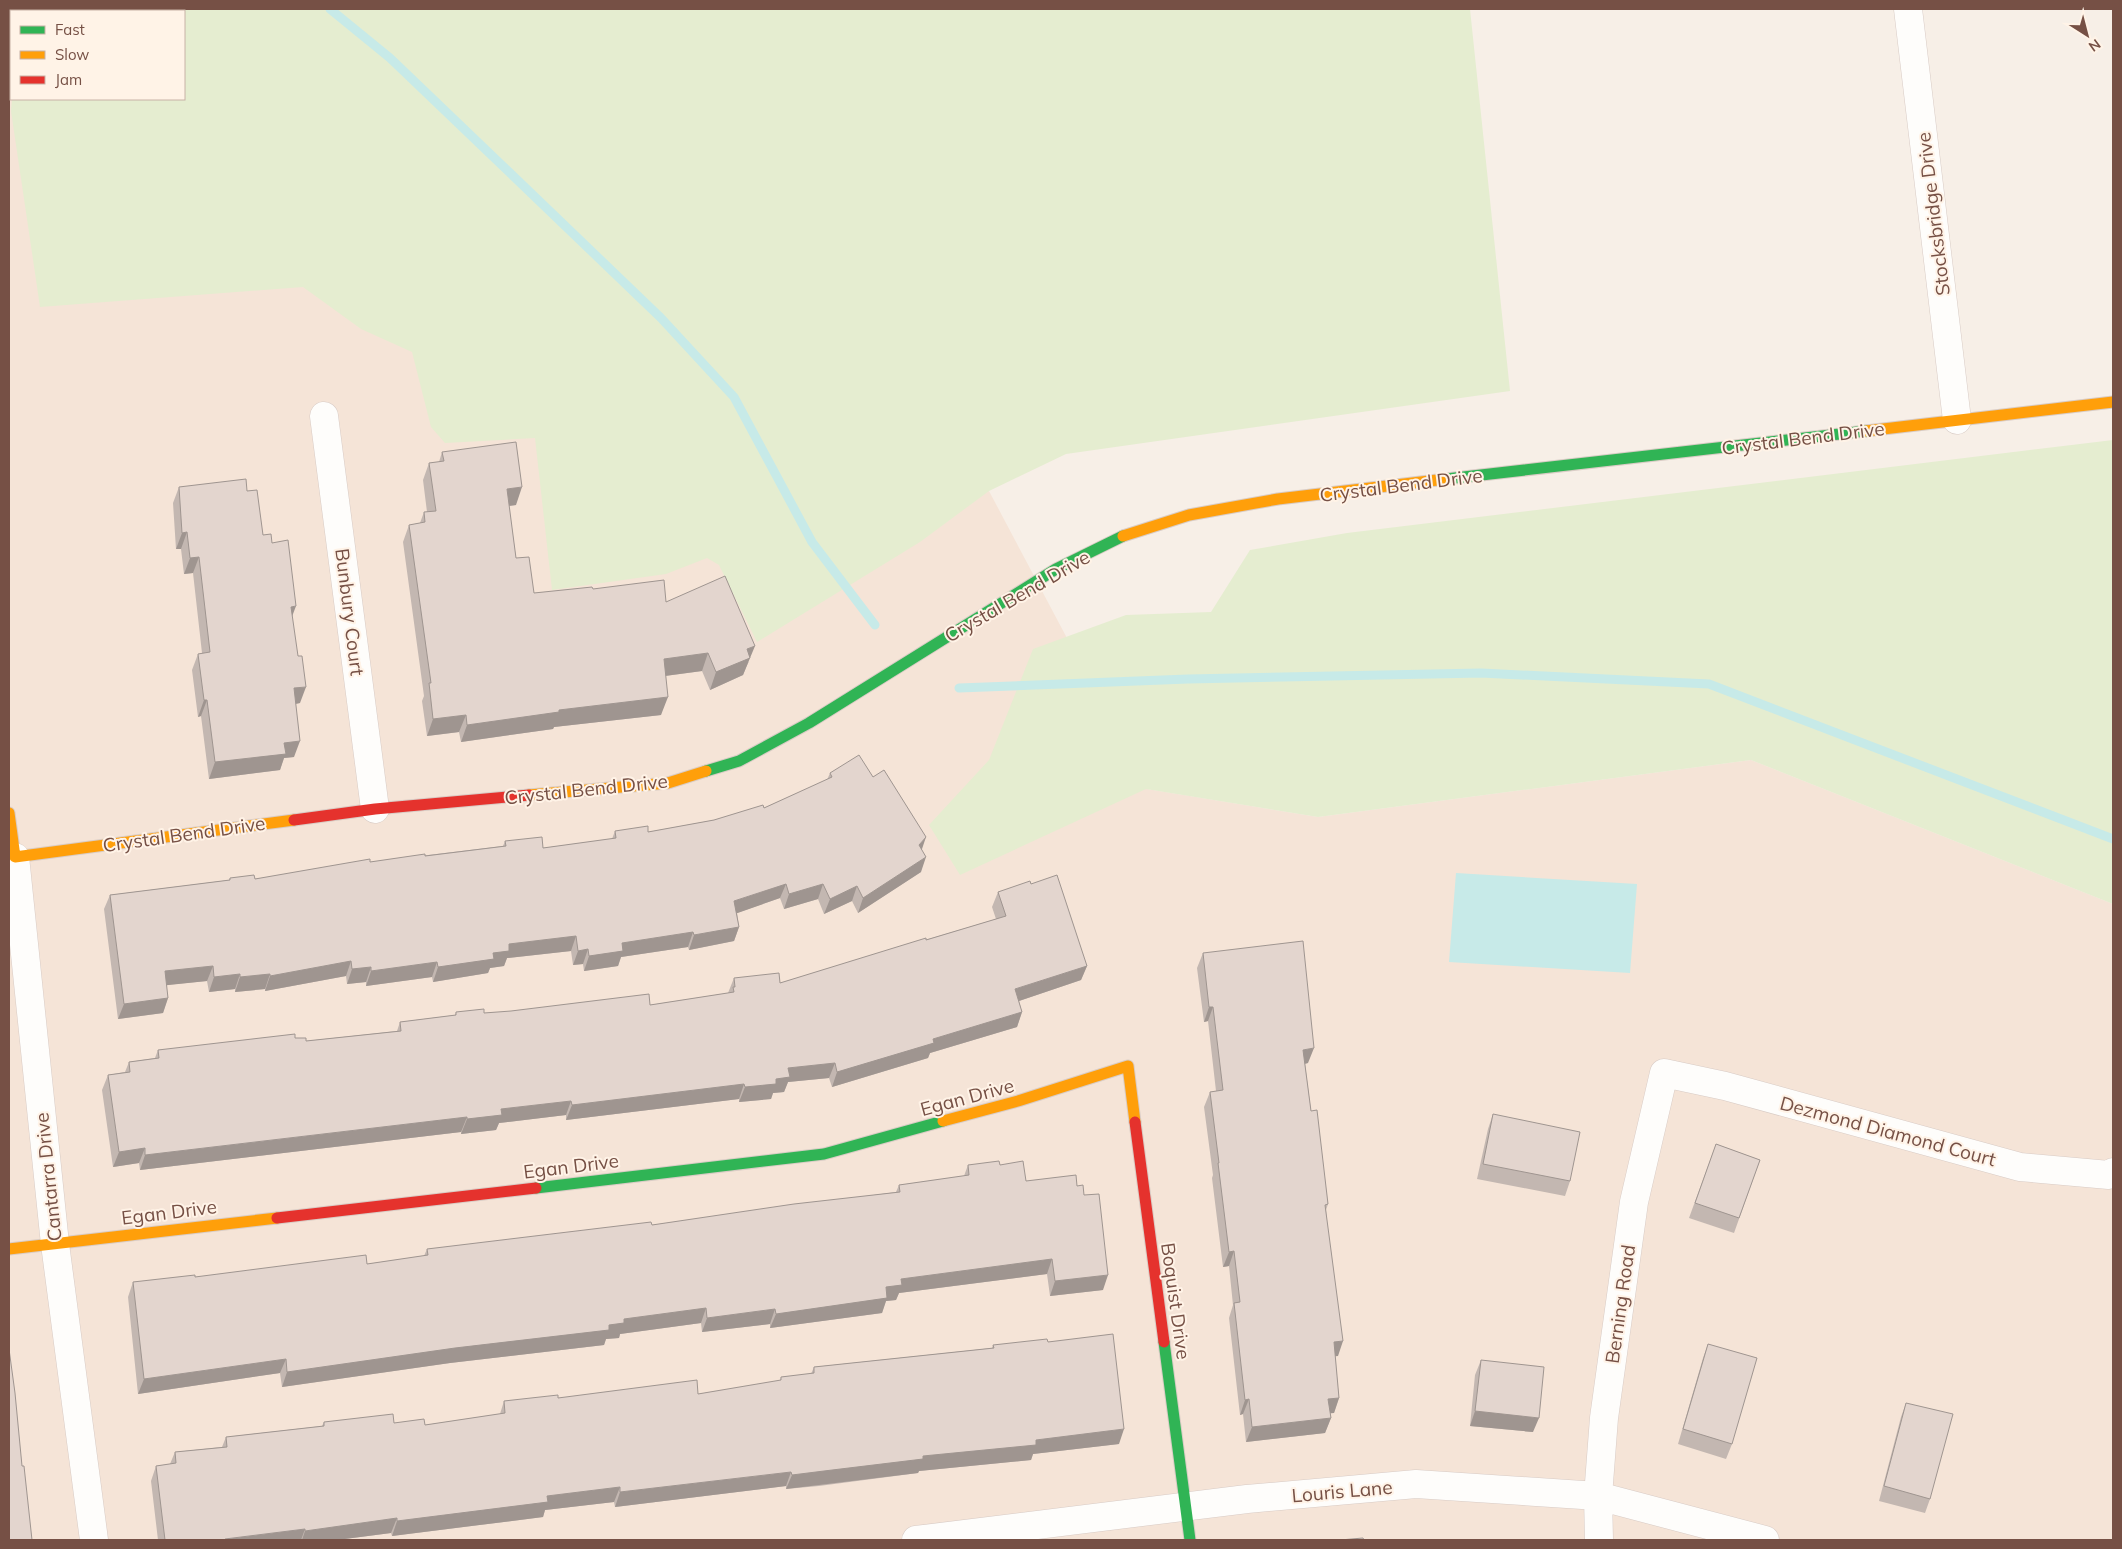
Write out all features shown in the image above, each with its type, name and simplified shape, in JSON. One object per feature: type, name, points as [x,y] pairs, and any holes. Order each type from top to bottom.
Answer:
[{"type":"street","name":"Stocksbridge Drive","points":[[1908,9],[1957,420]]},
{"type":"street","name":"Crystal Bend Drive","points":[[12,858],[375,809],[668,782],[739,761],[809,724],[1056,569],[1123,536],[1190,516],[1278,499],[2113,402]]},
{"type":"street","name":"Bunbury Court","points":[[324,416],[375,809]]},
{"type":"street","name":"Cantarra Drive","points":[[9,813],[12,858],[55,1244],[94,1540]]},
{"type":"street","name":"Egan Drive","points":[[9,1249],[824,1154],[1018,1101],[1128,1066]]},
{"type":"street","name":"Boquist Drive","points":[[1128,1066],[1190,1540]]},
{"type":"street","name":"Dezmond Diamond Court","points":[[1665,1073],[1726,1086],[2020,1167],[2109,1175],[2113,1172]]},
{"type":"street","name":"Berning Road","points":[[1599,1540],[1598,1496],[1604,1418],[1634,1202],[1665,1073]]},
{"type":"street","name":"Louris Lane","points":[[916,1540],[1247,1499],[1416,1484],[1598,1496],[1765,1540]]},
{"type":"shaded area","points":[[9,9],[554,9],[989,491],[1147,789],[1318,817],[1751,760],[2113,904],[2113,1540],[9,1540]]},
{"type":"green space","points":[[1470,9],[1510,391],[1066,454],[989,491],[920,542],[757,642],[719,565],[707,558],[666,574],[552,590],[535,438],[445,443],[431,427],[412,352],[361,329],[303,287],[40,307],[11,111],[12,100],[185,100],[185,10],[24,10]]},
{"type":"green space","points":[[2113,440],[2113,904],[1751,760],[1318,817],[1146,789],[960,875],[929,825],[989,760],[1033,649],[1126,615],[1211,612],[1250,550],[1347,533]]},
{"type":"water","points":[[1456,873],[1637,884],[1630,973],[1449,962]]},
{"type":"building","points":[[516,442],[522,487],[507,489],[516,558],[529,557],[534,593],[592,587],[593,589],[664,580],[666,602],[725,576],[755,646],[747,649],[750,658],[716,672],[708,653],[664,659],[668,697],[559,710],[559,712],[467,725],[466,715],[433,719],[429,683],[431,683],[409,525],[425,522],[424,512],[436,511],[429,463],[444,461],[442,452]]},
{"type":"building","points":[[246,479],[247,491],[257,490],[263,535],[271,534],[272,543],[288,540],[296,606],[291,607],[298,656],[302,656],[306,687],[294,688],[300,741],[284,743],[286,754],[215,762],[207,700],[204,700],[198,654],[210,652],[199,557],[190,558],[187,532],[182,533],[179,487]]},
{"type":"building","points":[[859,755],[873,777],[884,770],[926,837],[919,845],[926,857],[863,898],[857,886],[830,899],[823,884],[789,894],[786,884],[734,901],[739,927],[694,935],[693,932],[622,943],[623,951],[589,956],[588,949],[578,951],[576,936],[509,944],[509,951],[493,953],[494,959],[438,967],[437,962],[371,971],[371,967],[352,969],[351,961],[270,976],[270,974],[240,977],[240,974],[214,977],[213,966],[165,971],[168,998],[124,1004],[110,895],[230,880],[230,878],[254,875],[255,879],[370,859],[370,862],[425,854],[425,856],[506,846],[505,841],[542,837],[543,848],[616,838],[615,831],[648,826],[648,832],[714,820],[763,805],[764,808],[832,777],[830,773]]},
{"type":"building","points":[[1057,875],[1087,966],[1015,989],[1022,1012],[933,1039],[934,1043],[837,1072],[835,1063],[788,1068],[790,1077],[776,1079],[776,1084],[745,1087],[744,1084],[572,1105],[571,1101],[501,1109],[502,1115],[467,1119],[467,1117],[145,1155],[145,1148],[119,1152],[108,1075],[130,1072],[129,1062],[159,1058],[158,1050],[295,1034],[295,1038],[306,1038],[306,1041],[401,1031],[400,1022],[456,1015],[456,1012],[484,1009],[484,1013],[511,1011],[649,994],[650,1005],[734,992],[734,978],[779,973],[780,983],[926,938],[926,940],[1006,916],[998,892],[1030,881],[1031,884]]},
{"type":"building","points":[[1303,941],[1314,1048],[1303,1050],[1311,1111],[1317,1110],[1328,1204],[1325,1205],[1343,1341],[1334,1342],[1339,1398],[1328,1399],[1331,1418],[1252,1427],[1249,1399],[1245,1400],[1234,1303],[1240,1302],[1234,1251],[1229,1252],[1210,1092],[1223,1090],[1213,1007],[1209,1007],[1203,953]]},
{"type":"building","points":[[1493,1114],[1580,1132],[1570,1181],[1483,1164]]},
{"type":"building","points":[[1716,1144],[1760,1160],[1739,1218],[1695,1203]]},
{"type":"building","points":[[999,1161],[1000,1165],[1023,1161],[1026,1181],[1076,1175],[1077,1186],[1083,1185],[1084,1195],[1099,1194],[1108,1275],[1055,1281],[1052,1259],[901,1279],[902,1285],[886,1287],[887,1298],[776,1314],[775,1309],[707,1318],[706,1308],[624,1319],[624,1323],[609,1325],[609,1330],[455,1348],[287,1372],[286,1359],[144,1379],[133,1282],[195,1275],[195,1277],[366,1255],[367,1264],[428,1255],[427,1249],[651,1222],[652,1225],[794,1204],[900,1192],[899,1185],[969,1175],[968,1165]]},
{"type":"building","points":[[1113,1334],[1124,1429],[1036,1440],[1036,1445],[923,1456],[923,1459],[792,1475],[791,1472],[620,1492],[620,1487],[547,1496],[548,1502],[397,1521],[397,1518],[225,1540],[165,1540],[156,1466],[176,1463],[175,1452],[227,1447],[226,1437],[324,1426],[324,1422],[393,1414],[394,1423],[424,1419],[425,1425],[505,1413],[504,1401],[558,1395],[558,1398],[697,1380],[698,1394],[781,1380],[781,1377],[814,1373],[814,1367],[994,1348],[993,1345],[1047,1339],[1048,1342]]},
{"type":"building","points":[[1708,1344],[1757,1358],[1732,1444],[1683,1429]]},
{"type":"building","points":[[9,1349],[22,1466],[24,1466],[32,1540],[9,1540]]},
{"type":"building","points":[[1481,1360],[1544,1367],[1539,1418],[1475,1411]]},
{"type":"building","points":[[1906,1403],[1953,1414],[1930,1499],[1884,1486]]},
{"type":"building","points":[[1363,1538],[1364,1540],[1340,1540]]},
{"type":"waterway","points":[[330,9],[390,58],[507,170],[661,318],[734,397],[812,542],[875,625]]},
{"type":"waterway","points":[[959,688],[1188,679],[1481,673],[1709,684],[2113,839]]},
{"type":"traffic: fast","points":[[1446,479],[1866,431]]},
{"type":"traffic: fast","points":[[706,771],[739,761],[809,723],[1056,569],[1123,536]]},
{"type":"traffic: fast","points":[[536,1188],[824,1154],[943,1121]]},
{"type":"traffic: fast","points":[[1164,1342],[1190,1540]]},
{"type":"traffic: slow","points":[[1866,431],[2113,402]]},
{"type":"traffic: slow","points":[[1123,536],[1189,515],[1278,499],[1446,479]]},
{"type":"traffic: slow","points":[[529,795],[668,783],[706,771]]},
{"type":"traffic: slow","points":[[9,813],[15,857],[294,820]]},
{"type":"traffic: slow","points":[[943,1121],[1018,1101],[1128,1066],[1135,1122]]},
{"type":"traffic: slow","points":[[9,1249],[277,1218]]},
{"type":"traffic: jam","points":[[294,820],[375,809],[529,795]]},
{"type":"traffic: jam","points":[[1135,1122],[1164,1342]]},
{"type":"traffic: jam","points":[[277,1218],[536,1188]]}]
